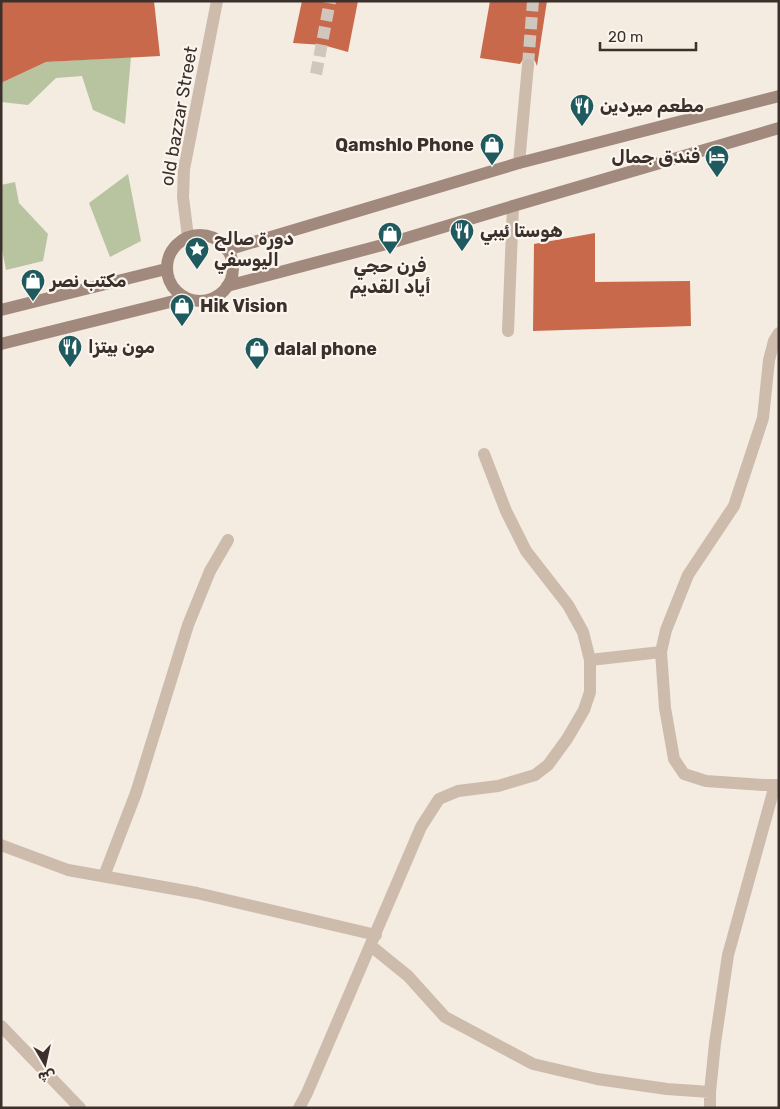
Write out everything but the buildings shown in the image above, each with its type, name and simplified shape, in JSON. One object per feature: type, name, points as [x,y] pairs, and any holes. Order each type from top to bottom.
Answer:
[{"type":"main road","points":[[227,250],[519,164],[779,96]]},
{"type":"main road","points":[[227,286],[233,272],[231,257],[222,242],[205,235],[196,235],[178,242],[167,259],[166,269],[170,284],[180,295],[186,298],[204,301],[213,298],[227,286],[390,243],[779,128]]},
{"type":"main road","points":[[1,310],[166,269]]},
{"type":"main road","points":[[1,344],[186,298]]},
{"type":"street","name":"old bazzar Street","points":[[188,237],[183,197],[184,169],[217,1]]},
{"type":"street","points":[[519,164],[528,65]]},
{"type":"street","points":[[508,331],[513,206]]},
{"type":"street","points":[[710,1108],[715,1043],[728,955],[777,785],[706,781],[684,774],[674,759],[672,751],[665,708],[661,652],[666,630],[688,574],[734,506],[763,418],[769,360],[774,341],[779,333]]},
{"type":"street","points":[[299,1108],[373,941],[421,826],[440,799],[458,791],[498,786],[535,775],[548,765],[584,710],[590,692],[590,660],[583,632],[568,605],[526,551],[506,511],[484,454]]},
{"type":"street","points":[[104,876],[136,793],[188,625],[210,571],[228,540]]},
{"type":"street","points":[[590,660],[661,652]]},
{"type":"street","points":[[1,845],[68,870],[197,893],[373,941],[445,1017],[533,1064],[598,1078],[666,1089],[710,1092]]},
{"type":"street","points":[[1,1026],[80,1108]]},
{"type":"green space","points":[[131,57],[125,124],[93,110],[82,76],[56,78],[28,105],[1,102],[1,83],[46,62]]},
{"type":"green space","points":[[128,174],[141,241],[110,257],[89,203]]},
{"type":"green space","points":[[15,182],[19,203],[48,234],[43,261],[6,270],[1,244],[1,185]]},
{"type":"tunnel","points":[[316,74],[330,1]]},
{"type":"tunnel","points":[[528,65],[533,1]]},
{"type":"place","name":"مطعم ميردين","points":[[582,127]]},
{"type":"place","name":"Qamshlo Phone","points":[[492,166]]},
{"type":"place","name":"فندق جمال","points":[[717,178]]},
{"type":"place","name":"هوستا ئيبي","points":[[462,252]]},
{"type":"place","name":"فرن حجي أياد القديم","points":[[390,255]]},
{"type":"place","name":"دورة صالح اليوسفي","points":[[197,270]]},
{"type":"place","name":"مكتب نصر","points":[[33,302]]},
{"type":"place","name":"Hik Vision","points":[[182,327]]},
{"type":"place","name":"مون بيتزا","points":[[70,368]]},
{"type":"place","name":"dalal phone","points":[[257,370]]}]
